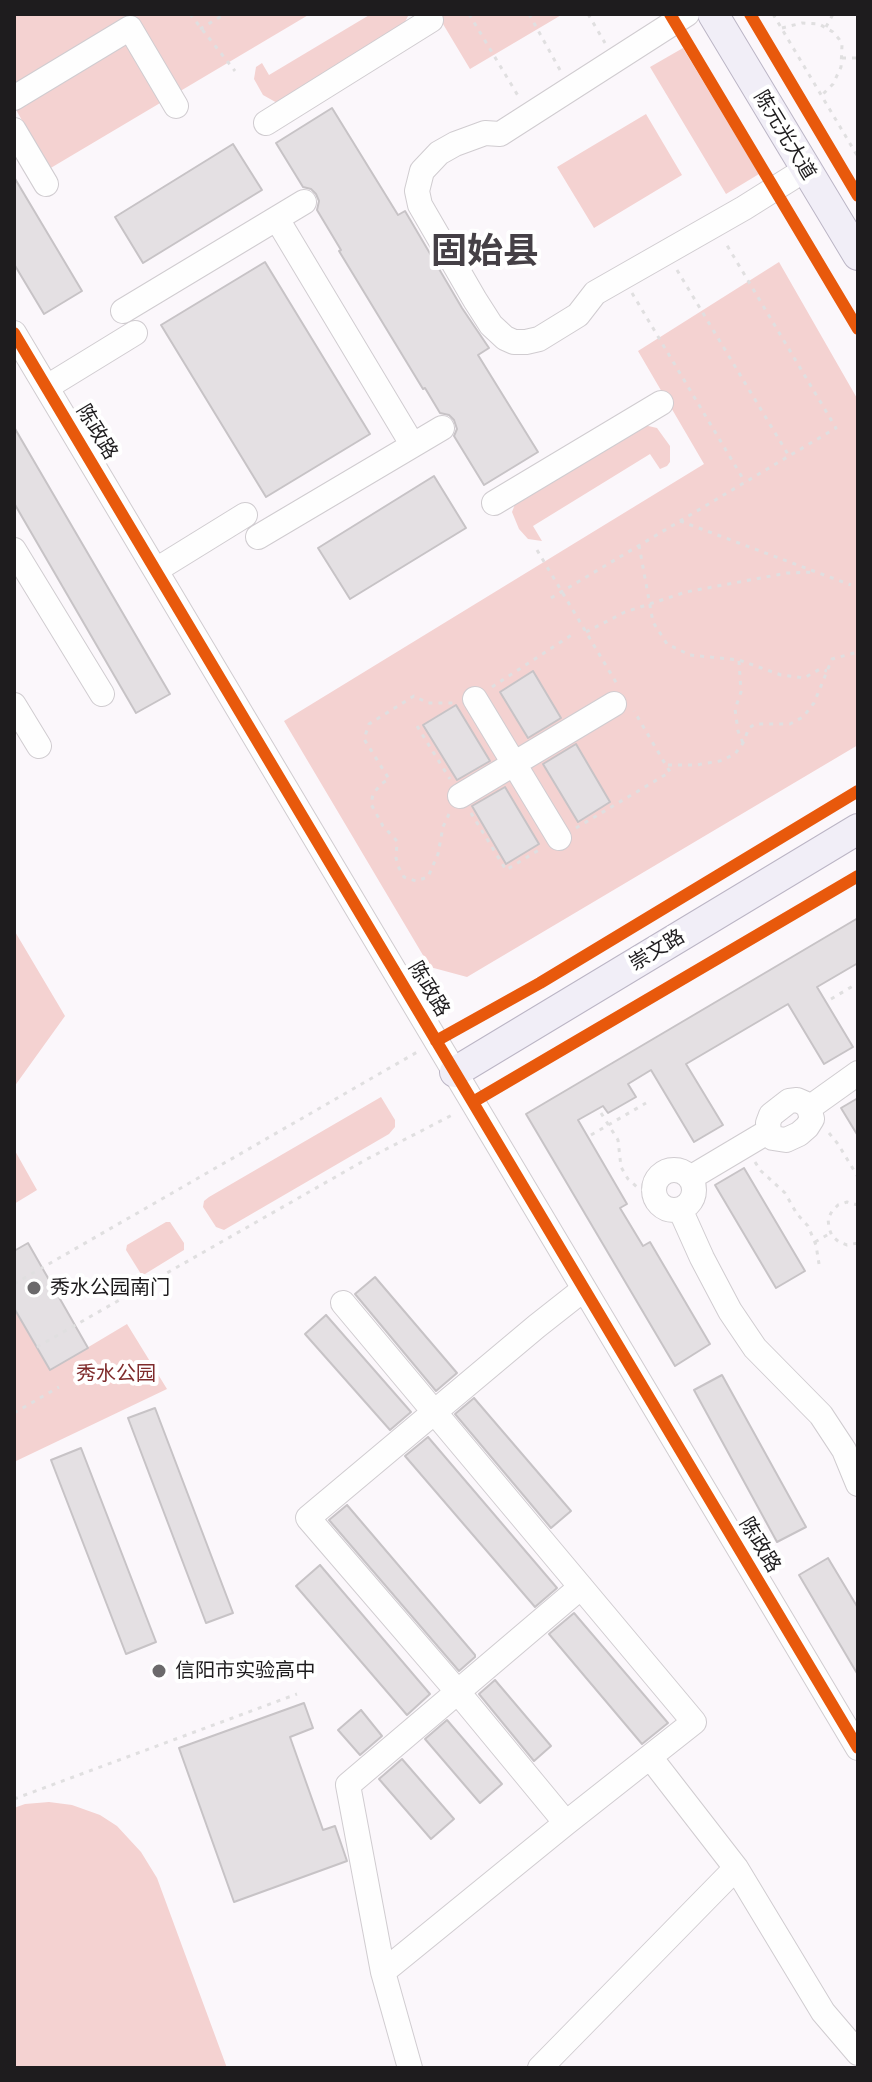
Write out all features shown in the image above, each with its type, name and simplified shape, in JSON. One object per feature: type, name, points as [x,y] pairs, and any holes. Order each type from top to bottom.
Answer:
[{"type":"main road","name":"陈元光大道","points":[[713,14],[856,248]]},
{"type":"main road","name":"崇文路","points":[[455,1072],[858,829]]},
{"type":"street","points":[[687,14],[500,134],[485,133],[455,144],[439,153],[422,171],[417,191],[420,205],[491,325],[514,342],[539,339],[578,315],[595,293],[806,169]]},
{"type":"street","points":[[266,123],[431,20]]},
{"type":"street","points":[[14,98],[130,28],[176,106]]},
{"type":"street","points":[[14,130],[46,184]]},
{"type":"street","points":[[123,311],[304,202]]},
{"type":"street","points":[[277,219],[412,444]]},
{"type":"street","points":[[47,387],[135,333]]},
{"type":"street","name":"陈政路","points":[[15,336],[858,1748]]},
{"type":"street","points":[[494,503],[661,403]]},
{"type":"street","points":[[258,537],[442,428]]},
{"type":"street","points":[[156,570],[245,515]]},
{"type":"street","points":[[14,550],[102,694]]},
{"type":"street","points":[[475,699],[559,838]]},
{"type":"street","points":[[458,801],[614,704]]},
{"type":"street","points":[[14,705],[39,746]]},
{"type":"street","points":[[690,1178],[758,1137],[786,1140],[794,1137],[812,1119],[809,1108],[858,1073]]},
{"type":"street","points":[[673,1170],[683,1171],[694,1187],[688,1204],[680,1209],[670,1210],[661,1206],[654,1189],[657,1179],[673,1170]]},
{"type":"street","points":[[680,1209],[730,1311],[755,1348],[821,1415],[844,1450],[858,1484]]},
{"type":"street","points":[[566,1823],[308,1518],[584,1289]]},
{"type":"street","points":[[343,1303],[694,1722],[383,1972]]},
{"type":"street","points":[[410,2068],[383,1972],[348,1785],[581,1587]]},
{"type":"street","points":[[650,1757],[736,1868],[823,2012],[858,2053]]},
{"type":"street","points":[[540,2068],[736,1868]]},
{"type":"path","points":[[190,14],[235,71]]},
{"type":"path","points":[[200,29],[225,14]]},
{"type":"path","points":[[469,14],[530,116]]},
{"type":"path","points":[[529,14],[571,89]]},
{"type":"path","points":[[588,14],[615,60]]},
{"type":"path","points":[[773,14],[858,157]]},
{"type":"path","points":[[826,27],[833,14]]},
{"type":"path","points":[[782,28],[819,24],[839,39],[842,58],[837,77],[822,95]]},
{"type":"path","points":[[842,58],[858,58]]},
{"type":"path","points":[[551,598],[836,428],[714,225]]},
{"type":"path","points":[[667,252],[789,456]]},
{"type":"path","points":[[623,277],[745,482]]},
{"type":"path","points":[[680,521],[851,585]]},
{"type":"path","points":[[639,545],[653,622],[667,644],[690,655],[739,660],[781,675],[804,678],[820,669],[827,671]]},
{"type":"path","points":[[586,632],[625,612],[686,592],[787,573],[815,572]]},
{"type":"path","points":[[458,801],[443,827],[438,854],[428,877],[416,881],[404,877],[396,858],[397,841],[383,826],[371,804],[373,794],[389,779],[364,739],[369,724],[414,696],[428,703],[475,699],[573,634]]},
{"type":"path","points":[[666,765],[720,761],[735,754],[749,728],[755,724],[790,724],[803,717],[814,703],[832,659],[858,652]]},
{"type":"path","points":[[739,660],[741,692],[735,709],[743,743]]},
{"type":"path","points":[[831,999],[858,983]]},
{"type":"path","points":[[14,1284],[436,1041]]},
{"type":"path","points":[[37,1347],[473,1102]]},
{"type":"path","points":[[591,1135],[646,1103]]},
{"type":"path","points":[[601,1113],[618,1140],[621,1167],[628,1179],[649,1193]]},
{"type":"path","points":[[826,1130],[858,1177]]},
{"type":"path","points":[[758,1137],[755,1163],[785,1193],[808,1226],[819,1264]]},
{"type":"path","points":[[858,1205],[847,1202],[838,1205],[828,1219],[831,1233],[839,1242],[847,1245],[858,1243]]},
{"type":"path","points":[[815,1242],[831,1233]]},
{"type":"path","points":[[14,1413],[59,1387]]},
{"type":"path","points":[[14,1799],[297,1694]]},
{"type":"green space","points":[[14,14],[310,14],[49,169],[14,106]]},
{"type":"green space","points":[[371,14],[409,14],[403,26],[279,104],[263,95],[254,79],[256,67],[262,63],[269,75]]},
{"type":"green space","points":[[437,14],[563,14],[470,69]]},
{"type":"green space","points":[[683,48],[759,174],[726,194],[650,67]]},
{"type":"green space","points":[[646,114],[682,175],[594,228],[557,167]]},
{"type":"green space","points":[[779,262],[858,400],[858,745],[467,977],[430,967],[284,721],[704,464],[638,351]]},
{"type":"green space","points":[[644,425],[657,428],[670,446],[667,466],[660,469],[650,454],[533,526],[542,541],[528,539],[519,529],[512,512],[515,504]]},
{"type":"green space","points":[[14,930],[65,1016],[14,1087]]},
{"type":"green space","points":[[381,1097],[395,1120],[395,1127],[389,1134],[224,1230],[216,1227],[203,1207],[209,1197]]},
{"type":"green space","points":[[14,1149],[37,1190],[14,1204]]},
{"type":"green space","points":[[170,1222],[184,1243],[184,1250],[141,1274],[126,1250],[127,1245]]},
{"type":"green space","name":"秀水公园","points":[[14,1308],[50,1370],[127,1324],[167,1389],[14,1462]]},
{"type":"green space","points":[[49,1802],[72,1805],[100,1815],[117,1826],[141,1852],[157,1878],[227,2068],[14,2068],[14,1808]]},
{"type":"building","points":[[332,108],[398,215],[405,211],[489,348],[478,355],[538,452],[484,485],[454,436],[457,429],[454,420],[440,413],[423,389],[339,251],[317,210],[319,201],[316,194],[303,187],[276,143]]},
{"type":"building","points":[[233,144],[262,190],[143,263],[115,217]]},
{"type":"building","points":[[14,177],[82,291],[44,314],[14,264]]},
{"type":"building","points":[[265,262],[370,434],[266,497],[161,325]]},
{"type":"building","points":[[14,427],[170,694],[136,713],[14,503]]},
{"type":"building","points":[[434,476],[466,528],[350,599],[318,548]]},
{"type":"building","points":[[533,671],[561,718],[528,738],[500,692]]},
{"type":"building","points":[[456,705],[490,761],[457,780],[423,725]]},
{"type":"building","points":[[576,744],[610,802],[578,822],[543,764]]},
{"type":"building","points":[[505,787],[539,844],[506,864],[472,806]]},
{"type":"building","points":[[858,918],[858,963],[817,987],[853,1047],[824,1064],[788,1004],[686,1064],[723,1125],[694,1142],[651,1070],[628,1084],[636,1097],[608,1113],[603,1106],[578,1120],[627,1204],[620,1208],[643,1246],[650,1242],[710,1344],[675,1366],[526,1114]]},
{"type":"building","points":[[858,1098],[858,1136],[841,1108]]},
{"type":"building","points":[[744,1168],[805,1271],[776,1288],[715,1185]]},
{"type":"building","name":"秀水公园南门","points":[[28,1243],[88,1348],[50,1370],[14,1308],[14,1251]]},
{"type":"building","points":[[375,1277],[457,1373],[436,1391],[355,1294]]},
{"type":"building","points":[[326,1315],[411,1412],[390,1430],[305,1334]]},
{"type":"building","points":[[722,1375],[806,1527],[777,1542],[694,1390]]},
{"type":"building","points":[[474,1398],[571,1511],[551,1528],[455,1414]]},
{"type":"building","points":[[155,1408],[233,1613],[206,1623],[128,1418]]},
{"type":"building","points":[[428,1437],[557,1588],[535,1607],[405,1456]]},
{"type":"building","points":[[81,1448],[156,1642],[126,1654],[51,1460]]},
{"type":"building","points":[[347,1505],[475,1655],[459,1671],[329,1520]]},
{"type":"building","points":[[828,1558],[858,1608],[858,1675],[799,1575]]},
{"type":"building","points":[[320,1565],[430,1694],[407,1715],[296,1586]]},
{"type":"building","points":[[574,1613],[668,1723],[642,1744],[549,1634]]},
{"type":"building","points":[[495,1680],[551,1746],[534,1761],[479,1694]]},
{"type":"building","points":[[304,1703],[313,1728],[290,1737],[323,1830],[335,1826],[347,1861],[234,1902],[179,1748]]},
{"type":"building","points":[[361,1710],[382,1736],[360,1755],[338,1730]]},
{"type":"building","points":[[447,1720],[502,1784],[480,1803],[425,1739]]},
{"type":"building","points":[[402,1759],[454,1819],[431,1839],[379,1779]]},
{"type":"cycle path","points":[[670,14],[858,329]]},
{"type":"cycle path","points":[[750,14],[858,196]]},
{"type":"cycle path","points":[[14,333],[858,1748]]},
{"type":"cycle path","points":[[436,1041],[540,983],[858,791]]},
{"type":"cycle path","points":[[473,1102],[858,876]]},
{"type":"place","name":"秀水公园南门","points":[[34,1288]]},
{"type":"place","name":"信阳市实验高中","points":[[159,1671]]},
{"type":"district","name":"固始县","points":[[485,252]]}]
